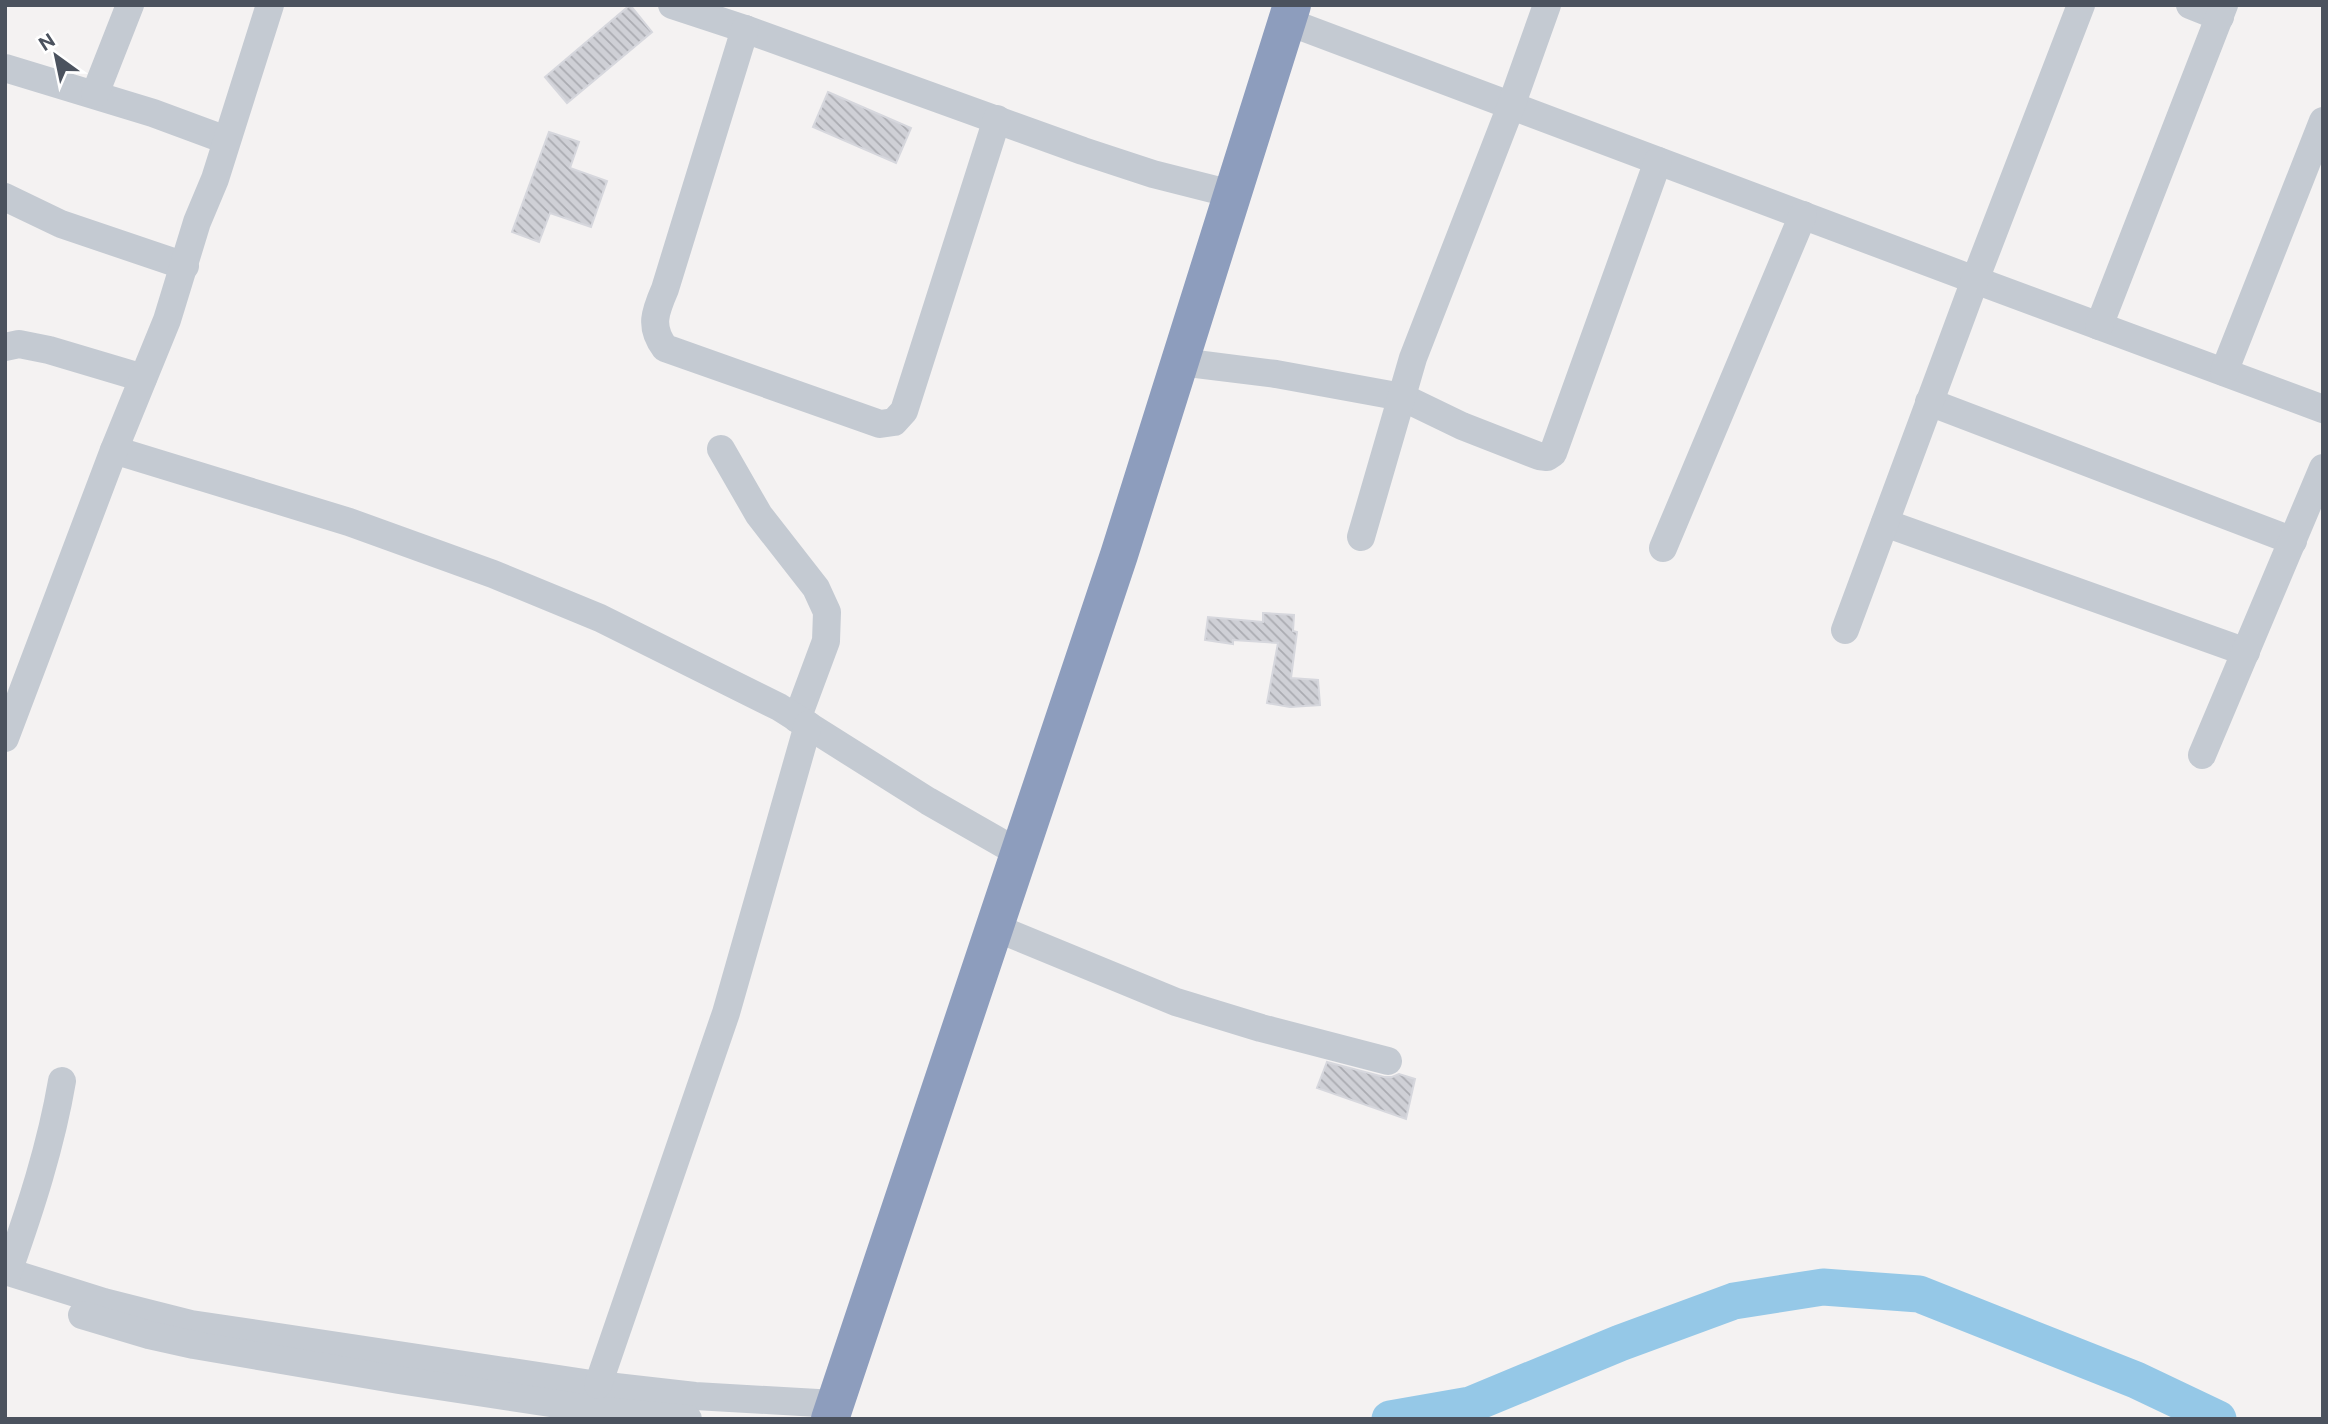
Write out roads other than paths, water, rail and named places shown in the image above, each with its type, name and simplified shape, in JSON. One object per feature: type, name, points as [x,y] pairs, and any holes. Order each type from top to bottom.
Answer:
[{"type":"highway","points":[[833,1411],[1119,555],[1289,13]]},
{"type":"street","points":[[95,94],[130,5]]},
{"type":"street","points":[[5,738],[15,683],[167,320],[270,5]]},
{"type":"street","points":[[1361,537],[1413,358],[1511,106],[1547,5]]},
{"type":"street","points":[[1845,631],[1975,280],[2081,5]]},
{"type":"street","points":[[2099,326],[2222,11],[2190,5]]},
{"type":"street","points":[[683,7],[1153,174],[1232,194]]},
{"type":"street","points":[[1289,13],[1511,106],[2323,408]]},
{"type":"street","points":[[745,29],[665,289],[657,307],[654,323],[657,338],[665,348],[880,424],[894,422],[904,411],[997,120]]},
{"type":"street","points":[[5,68],[153,113],[226,141]]},
{"type":"street","points":[[2224,372],[2323,121]]},
{"type":"street","points":[[1180,362],[1276,374],[1402,397],[1462,426],[1539,457],[1547,457],[1553,453],[1658,160]]},
{"type":"street","points":[[5,197],[61,224],[184,265]]},
{"type":"street","points":[[1663,548],[1803,215]]},
{"type":"street","points":[[5,347],[19,344],[49,350],[143,378]]},
{"type":"street","points":[[1930,402],[2293,541]]},
{"type":"street","points":[[575,1398],[726,1013],[802,722],[826,641],[827,612],[816,588],[759,514],[721,449]]},
{"type":"street","points":[[114,450],[349,522],[493,574],[600,618],[755,695],[928,802],[1019,853]]},
{"type":"street","points":[[2202,755],[2323,468]]},
{"type":"street","points":[[1885,523],[2246,652]]},
{"type":"street","points":[[994,927],[1177,1002],[1261,1028],[1388,1061]]},
{"type":"street","points":[[62,1081],[39,1174],[6,1278],[101,1311],[191,1324],[302,1352],[688,1419]]},
{"type":"street","points":[[575,1398],[695,1396],[833,1411]]},
{"type":"waterway","points":[[1390,1419],[1470,1405],[1620,1343],[1734,1301],[1823,1287],[1919,1294],[2136,1380],[2218,1419]]}]
